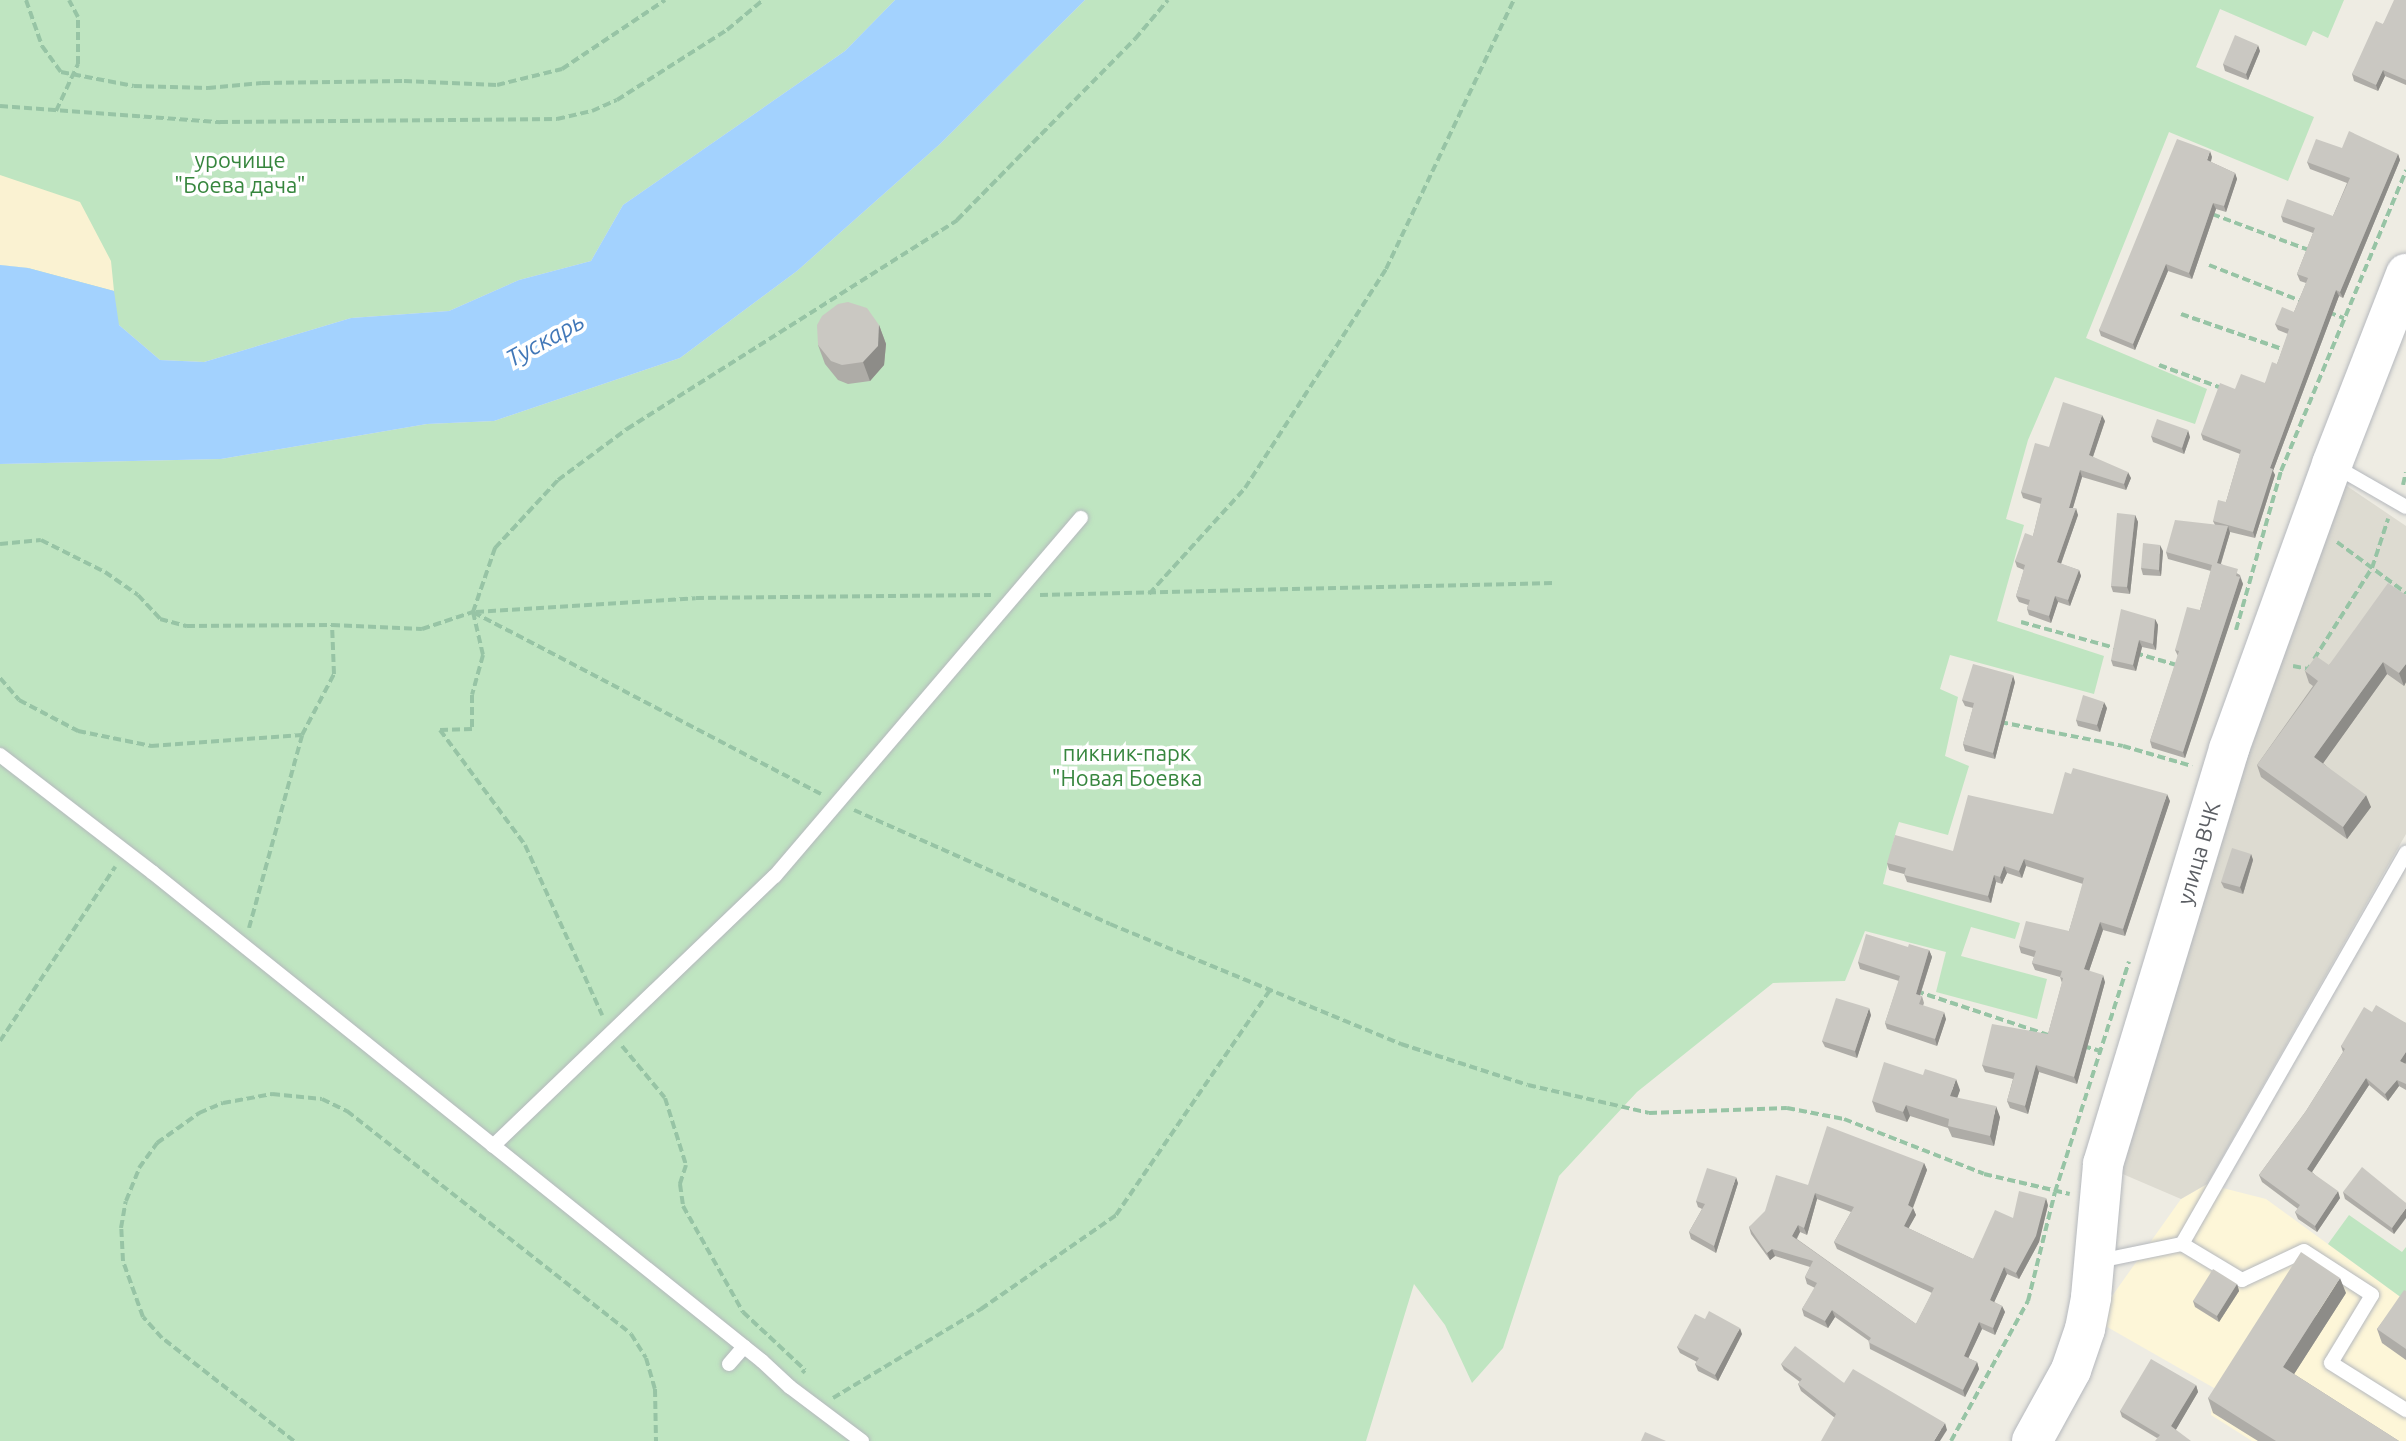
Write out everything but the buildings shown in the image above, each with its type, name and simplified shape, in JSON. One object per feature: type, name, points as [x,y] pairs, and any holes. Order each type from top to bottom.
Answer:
[{"type":"main road","name":"улица ВЧК","points":[[2032,1441],[2071,1370],[2085,1329],[2095,1262],[2103,1164],[2229,749],[2332,464],[2406,274]]},
{"type":"lane","points":[[2332,464],[2406,507]]},
{"type":"lane","points":[[493,1146],[775,876],[1081,518]]},
{"type":"lane","points":[[0,755],[125,851],[790,1387],[862,1441]]},
{"type":"lane","points":[[2182,1244],[2406,853]]},
{"type":"lane","points":[[2095,1262],[2182,1244],[2242,1280],[2304,1251],[2372,1295],[2331,1363],[2406,1410]]},
{"type":"lane","points":[[729,1364],[744,1347]]},
{"type":"path","points":[[26,0],[42,46],[61,72],[72,77],[134,86],[208,88],[262,83],[404,81],[497,85],[562,69],[665,0]]},
{"type":"path","points":[[56,112],[78,64],[78,17],[69,0]]},
{"type":"path","points":[[0,106],[220,122],[557,119],[592,111],[617,100],[727,30],[763,0]]},
{"type":"path","points":[[790,1387],[805,1370],[743,1312],[683,1206],[680,1184],[686,1165],[665,1098],[612,1034],[525,845],[440,730],[472,729],[472,695],[483,655],[473,612],[495,548],[558,480],[627,429],[957,220],[1135,39],[1168,0]]},
{"type":"path","points":[[1149,594],[1245,488],[1386,269],[1514,0]]},
{"type":"path","points":[[2210,213],[2322,254]]},
{"type":"path","points":[[2209,265],[2303,302]]},
{"type":"path","points":[[2317,307],[2344,318]]},
{"type":"path","points":[[2181,314],[2296,354]]},
{"type":"path","points":[[2311,359],[2325,364]]},
{"type":"path","points":[[2159,365],[2231,391]]},
{"type":"path","points":[[2289,412],[2304,417]]},
{"type":"path","points":[[2400,491],[2406,472]]},
{"type":"path","points":[[2286,664],[2308,669],[2372,568],[2390,515]]},
{"type":"path","points":[[2329,536],[2406,593]]},
{"type":"path","points":[[0,544],[41,540],[105,572],[138,595],[160,619],[187,626],[332,625],[422,629],[473,612],[838,803],[1110,924],[1401,1044],[1528,1085],[1649,1113],[1731,1113],[1787,1108],[1844,1119],[1984,1174],[2055,1192],[2098,1197]]},
{"type":"path","points":[[2021,622],[2190,668]]},
{"type":"path","points":[[244,947],[302,735],[334,674],[332,625]]},
{"type":"path","points":[[0,678],[19,700],[78,731],[151,746],[302,735]]},
{"type":"path","points":[[1990,721],[2123,746],[2192,766]]},
{"type":"path","points":[[0,1041],[125,851]]},
{"type":"path","points":[[1902,987],[2054,1037]]},
{"type":"path","points":[[817,1408],[981,1309],[1116,1215],[1270,990]]},
{"type":"path","points":[[2070,1042],[2100,1051]]},
{"type":"path","points":[[294,1441],[162,1338],[143,1317],[123,1261],[121,1228],[126,1201],[139,1168],[157,1143],[199,1113],[223,1103],[272,1094],[322,1099],[347,1111],[631,1334],[646,1358],[655,1389],[656,1441]]},
{"type":"path","points":[[1951,1441],[2028,1301]]},
{"type":"shaded area","points":[[2341,482],[2406,526],[2406,834],[2207,1184],[2181,1199],[2111,1169],[2161,1004]]},
{"type":"shaded area","points":[[2207,1184],[2266,1199],[2406,1301],[2406,1441],[2252,1441],[2211,1415],[2214,1388],[2095,1320],[2181,1199]]},
{"type":"green space","name":"урочище \"Боева дача\"","points":[[0,0],[895,0],[845,51],[623,205],[591,261],[519,280],[449,311],[351,318],[204,362],[160,360],[119,325],[28,268],[0,265]]},
{"type":"green space","name":"пикник-парк \"Новая Боевка","points":[[1085,0],[2344,0],[2328,38],[2313,31],[2306,46],[2220,9],[2196,67],[2314,117],[2288,181],[2169,132],[2086,338],[2207,389],[2195,424],[2055,377],[2028,440],[2006,519],[2024,525],[1997,621],[2104,656],[2094,694],[1950,655],[1940,689],[1958,697],[1945,756],[1969,766],[1948,835],[1899,822],[1896,831],[1883,884],[2020,923],[2015,939],[1971,927],[1961,956],[2047,979],[2037,1019],[1936,992],[1946,952],[1865,931],[1845,981],[1773,983],[1637,1092],[1559,1176],[1503,1348],[1472,1383],[1445,1325],[1414,1284],[1366,1441],[0,1441],[0,464],[221,459],[427,424],[494,421],[680,358],[797,271],[940,144]]},
{"type":"green space","points":[[2349,1215],[2402,1252],[2406,1247],[2406,1301],[2328,1244]]},
{"type":"sand","points":[[0,175],[80,202],[111,261],[114,291],[28,268],[0,265]]},
{"type":"water","name":"Тускарь","points":[[895,0],[1085,0],[940,144],[797,271],[680,358],[494,421],[427,424],[221,459],[0,464],[0,265],[28,268],[114,291],[119,325],[160,360],[204,362],[351,318],[449,311],[519,280],[591,261],[623,205],[845,51]]}]
